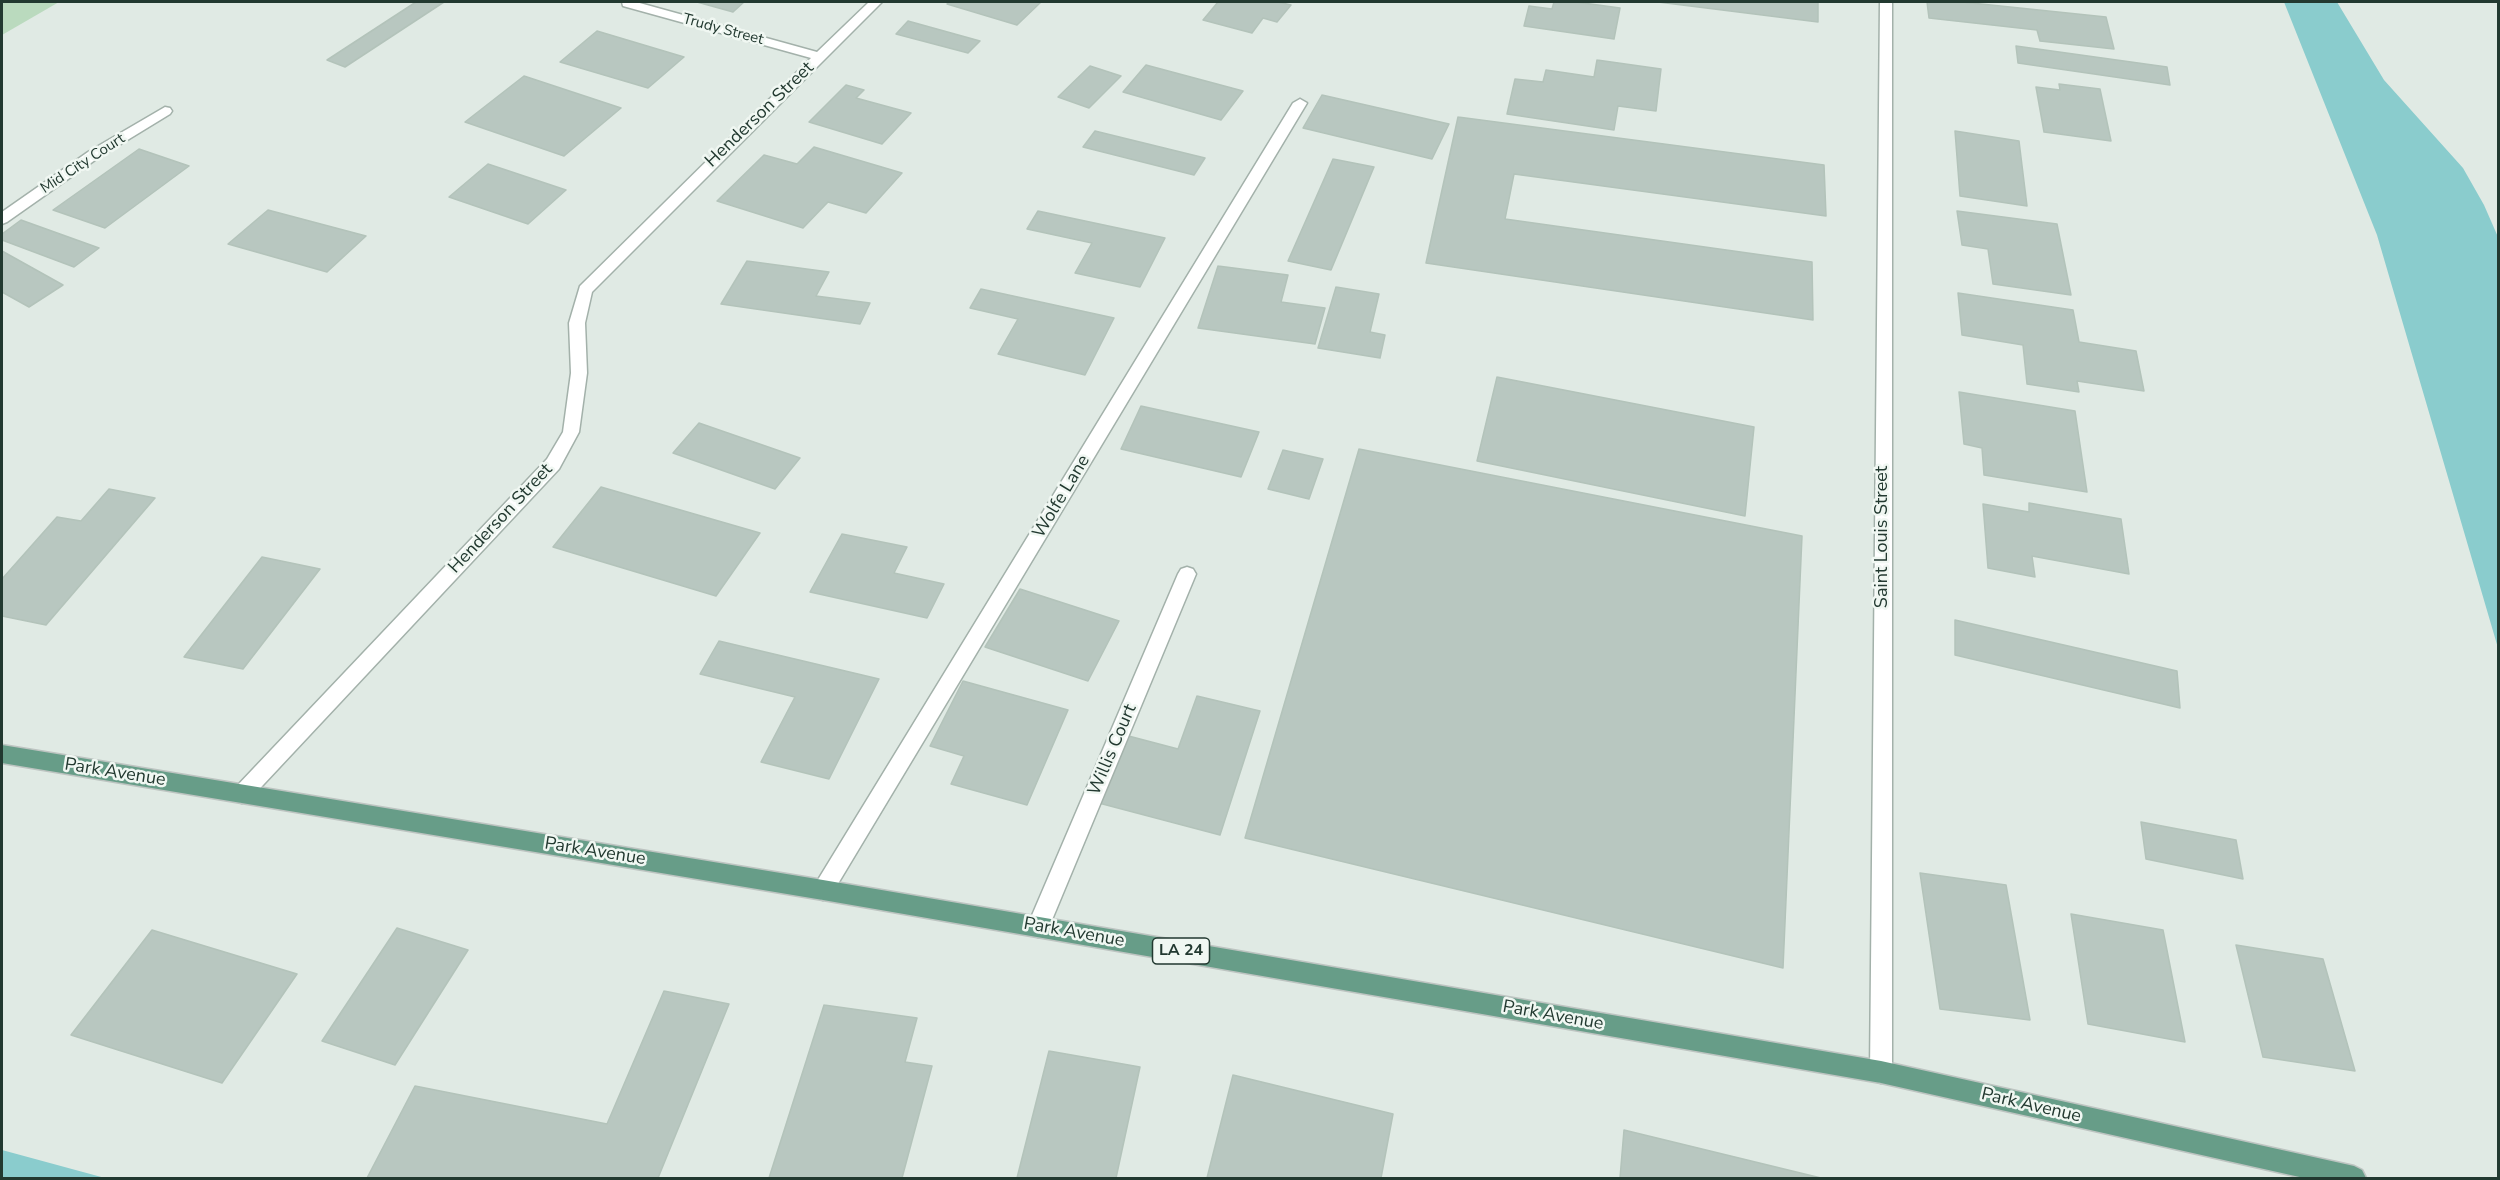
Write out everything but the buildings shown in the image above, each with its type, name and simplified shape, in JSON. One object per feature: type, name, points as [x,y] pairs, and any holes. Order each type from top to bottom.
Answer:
[{"type":"main road","name":"Park Avenue","points":[[2,754],[824,890],[1881,1072],[2354,1179]]},
{"type":"street","name":"Henderson Street","points":[[242,794],[553,464],[571,432],[579,373],[577,323],[585,290],[876,2]]},
{"type":"street","name":"Saint Louis Street","points":[[1881,1072],[1886,2]]},
{"type":"street","name":"Trudy Street","points":[[627,3],[820,57]]},
{"type":"street","name":"Wolfe Lane","points":[[824,890],[1300,103]]},
{"type":"street","name":"Mid City Court","points":[[2,219],[93,155],[165,111]]},
{"type":"street","name":"Willis Court","points":[[1038,927],[1187,574]]},
{"type":"green space","points":[[2,2],[59,2],[2,35]]},
{"type":"water","points":[[2284,2],[2337,2],[2384,80],[2463,168],[2484,205],[2498,237],[2498,648],[2377,235]]},
{"type":"water","points":[[2,1150],[105,1178],[2,1178]]}]
